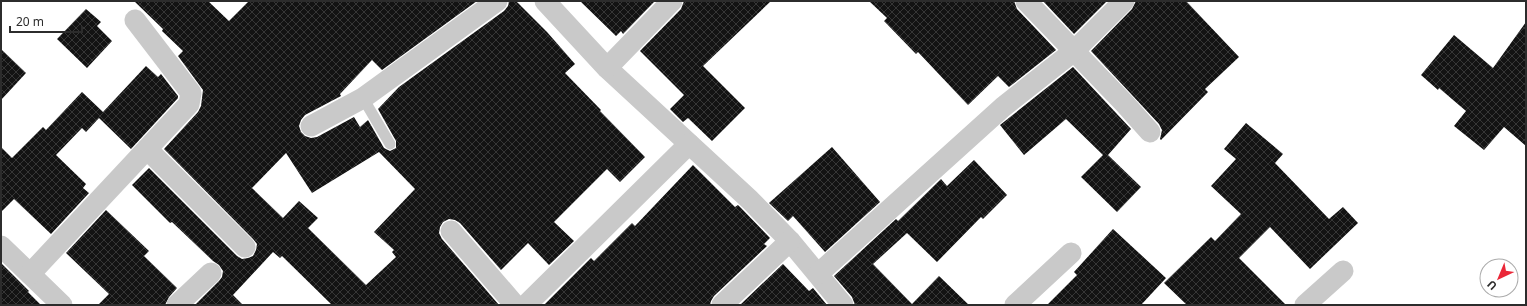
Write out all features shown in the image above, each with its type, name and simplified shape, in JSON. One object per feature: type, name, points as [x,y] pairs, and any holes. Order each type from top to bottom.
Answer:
[{"type":"street","points":[[311,126],[364,98],[497,1]]},
{"type":"street","points":[[545,1],[606,68],[750,200],[790,241],[843,305]]},
{"type":"street","points":[[606,68],[672,1]]},
{"type":"street","points":[[1026,1],[1150,132]]},
{"type":"street","points":[[818,274],[1003,107],[1074,52],[1124,1]]},
{"type":"street","points":[[30,274],[189,104],[191,94],[135,20]]},
{"type":"street","points":[[526,305],[689,144]]},
{"type":"street","points":[[147,149],[245,247]]},
{"type":"street","points":[[451,231],[515,305]]},
{"type":"street","points":[[722,305],[790,241]]},
{"type":"street","points":[[1,246],[62,305]]},
{"type":"street","points":[[1015,305],[1071,253]]},
{"type":"street","points":[[1305,305],[1343,271]]},
{"type":"street","points":[[177,305],[210,273]]},
{"type":"lane","points":[[364,98],[390,144]]},
{"type":"building","points":[[134,1],[208,1],[229,21],[249,1],[477,1],[382,70],[372,60],[340,94],[341,96],[305,115],[299,126],[301,132],[305,136],[311,138],[317,137],[354,117],[360,127],[368,120],[384,148],[390,151],[396,148],[396,141],[378,109],[399,87],[504,11],[508,6],[509,1],[516,1],[547,32],[575,64],[565,73],[645,157],[620,182],[607,169],[554,222],[574,241],[549,265],[528,243],[501,270],[460,223],[449,219],[443,222],[439,233],[442,239],[499,305],[332,305],[282,256],[280,258],[273,252],[233,295],[243,305],[195,305],[219,281],[222,277],[223,271],[219,265],[172,222],[170,223],[132,185],[149,168],[237,256],[242,259],[253,256],[257,244],[164,149],[198,112],[201,106],[203,90],[178,56],[183,51],[162,31],[163,29]],"holes":[[[379,152],[415,189],[374,232],[394,250],[392,252],[396,257],[366,285],[308,228],[318,218],[299,201],[283,218],[252,188],[286,153],[312,193]]]},
{"type":"building","points":[[580,1],[655,1],[623,34],[621,31],[616,36]]},
{"type":"building","points":[[684,1],[771,1],[703,66],[745,108],[712,141],[688,118],[683,122],[670,109],[684,95],[640,51],[681,9]]},
{"type":"building","points":[[869,1],[1014,1],[1017,9],[1056,50],[1009,87],[998,76],[968,105],[918,52],[916,54],[884,21],[887,18]]},
{"type":"building","points":[[1043,1],[1107,1],[1074,34]]},
{"type":"building","points":[[1136,1],[1186,1],[1239,57],[1205,89],[1208,92],[1161,140],[1162,130],[1159,124],[1091,51],[1132,9]]},
{"type":"building","points":[[86,9],[101,22],[97,26],[112,41],[87,68],[57,39]]},
{"type":"building","points":[[1526,22],[1526,146],[1504,127],[1484,150],[1454,126],[1466,111],[1421,75],[1454,35],[1493,68]]},
{"type":"building","points":[[1,49],[26,73],[1,100]]},
{"type":"building","points":[[146,66],[158,77],[161,74],[178,98],[131,149],[99,118],[86,132],[82,128],[56,155],[86,184],[83,188],[89,193],[51,234],[14,199],[1,212],[1,147],[12,158],[43,127],[46,130],[82,92],[103,112]]},
{"type":"building","points":[[1073,67],[1131,129],[1108,155],[1141,187],[1117,212],[1081,177],[1103,155],[1066,119],[1024,155],[1000,125]]},
{"type":"building","points":[[1246,123],[1283,154],[1275,163],[1329,219],[1343,207],[1358,223],[1310,269],[1270,227],[1239,258],[1286,305],[1187,305],[1164,283],[1211,237],[1215,241],[1241,214],[1211,186],[1236,159],[1224,149]]},
{"type":"building","points":[[832,147],[880,202],[825,252],[793,216],[788,221],[769,203]]},
{"type":"building","points":[[974,160],[1007,195],[983,219],[981,217],[937,262],[907,233],[873,264],[912,304],[939,276],[969,305],[855,305],[852,297],[834,276],[896,219],[898,221],[941,179],[947,186]]},
{"type":"building","points":[[693,165],[735,207],[738,205],[770,238],[764,244],[767,246],[714,296],[710,305],[544,305],[591,258],[594,261],[632,223],[635,226]]},
{"type":"building","points":[[106,210],[149,251],[144,256],[177,288],[169,297],[165,305],[98,305],[109,294],[66,253]]},
{"type":"building","points":[[1113,229],[1166,278],[1141,305],[1047,305],[1077,275],[1074,272]]},
{"type":"building","points":[[1,263],[29,291],[28,292],[41,305],[1,305]]},
{"type":"building","points":[[783,264],[809,291],[813,288],[827,305],[740,305]]}]
